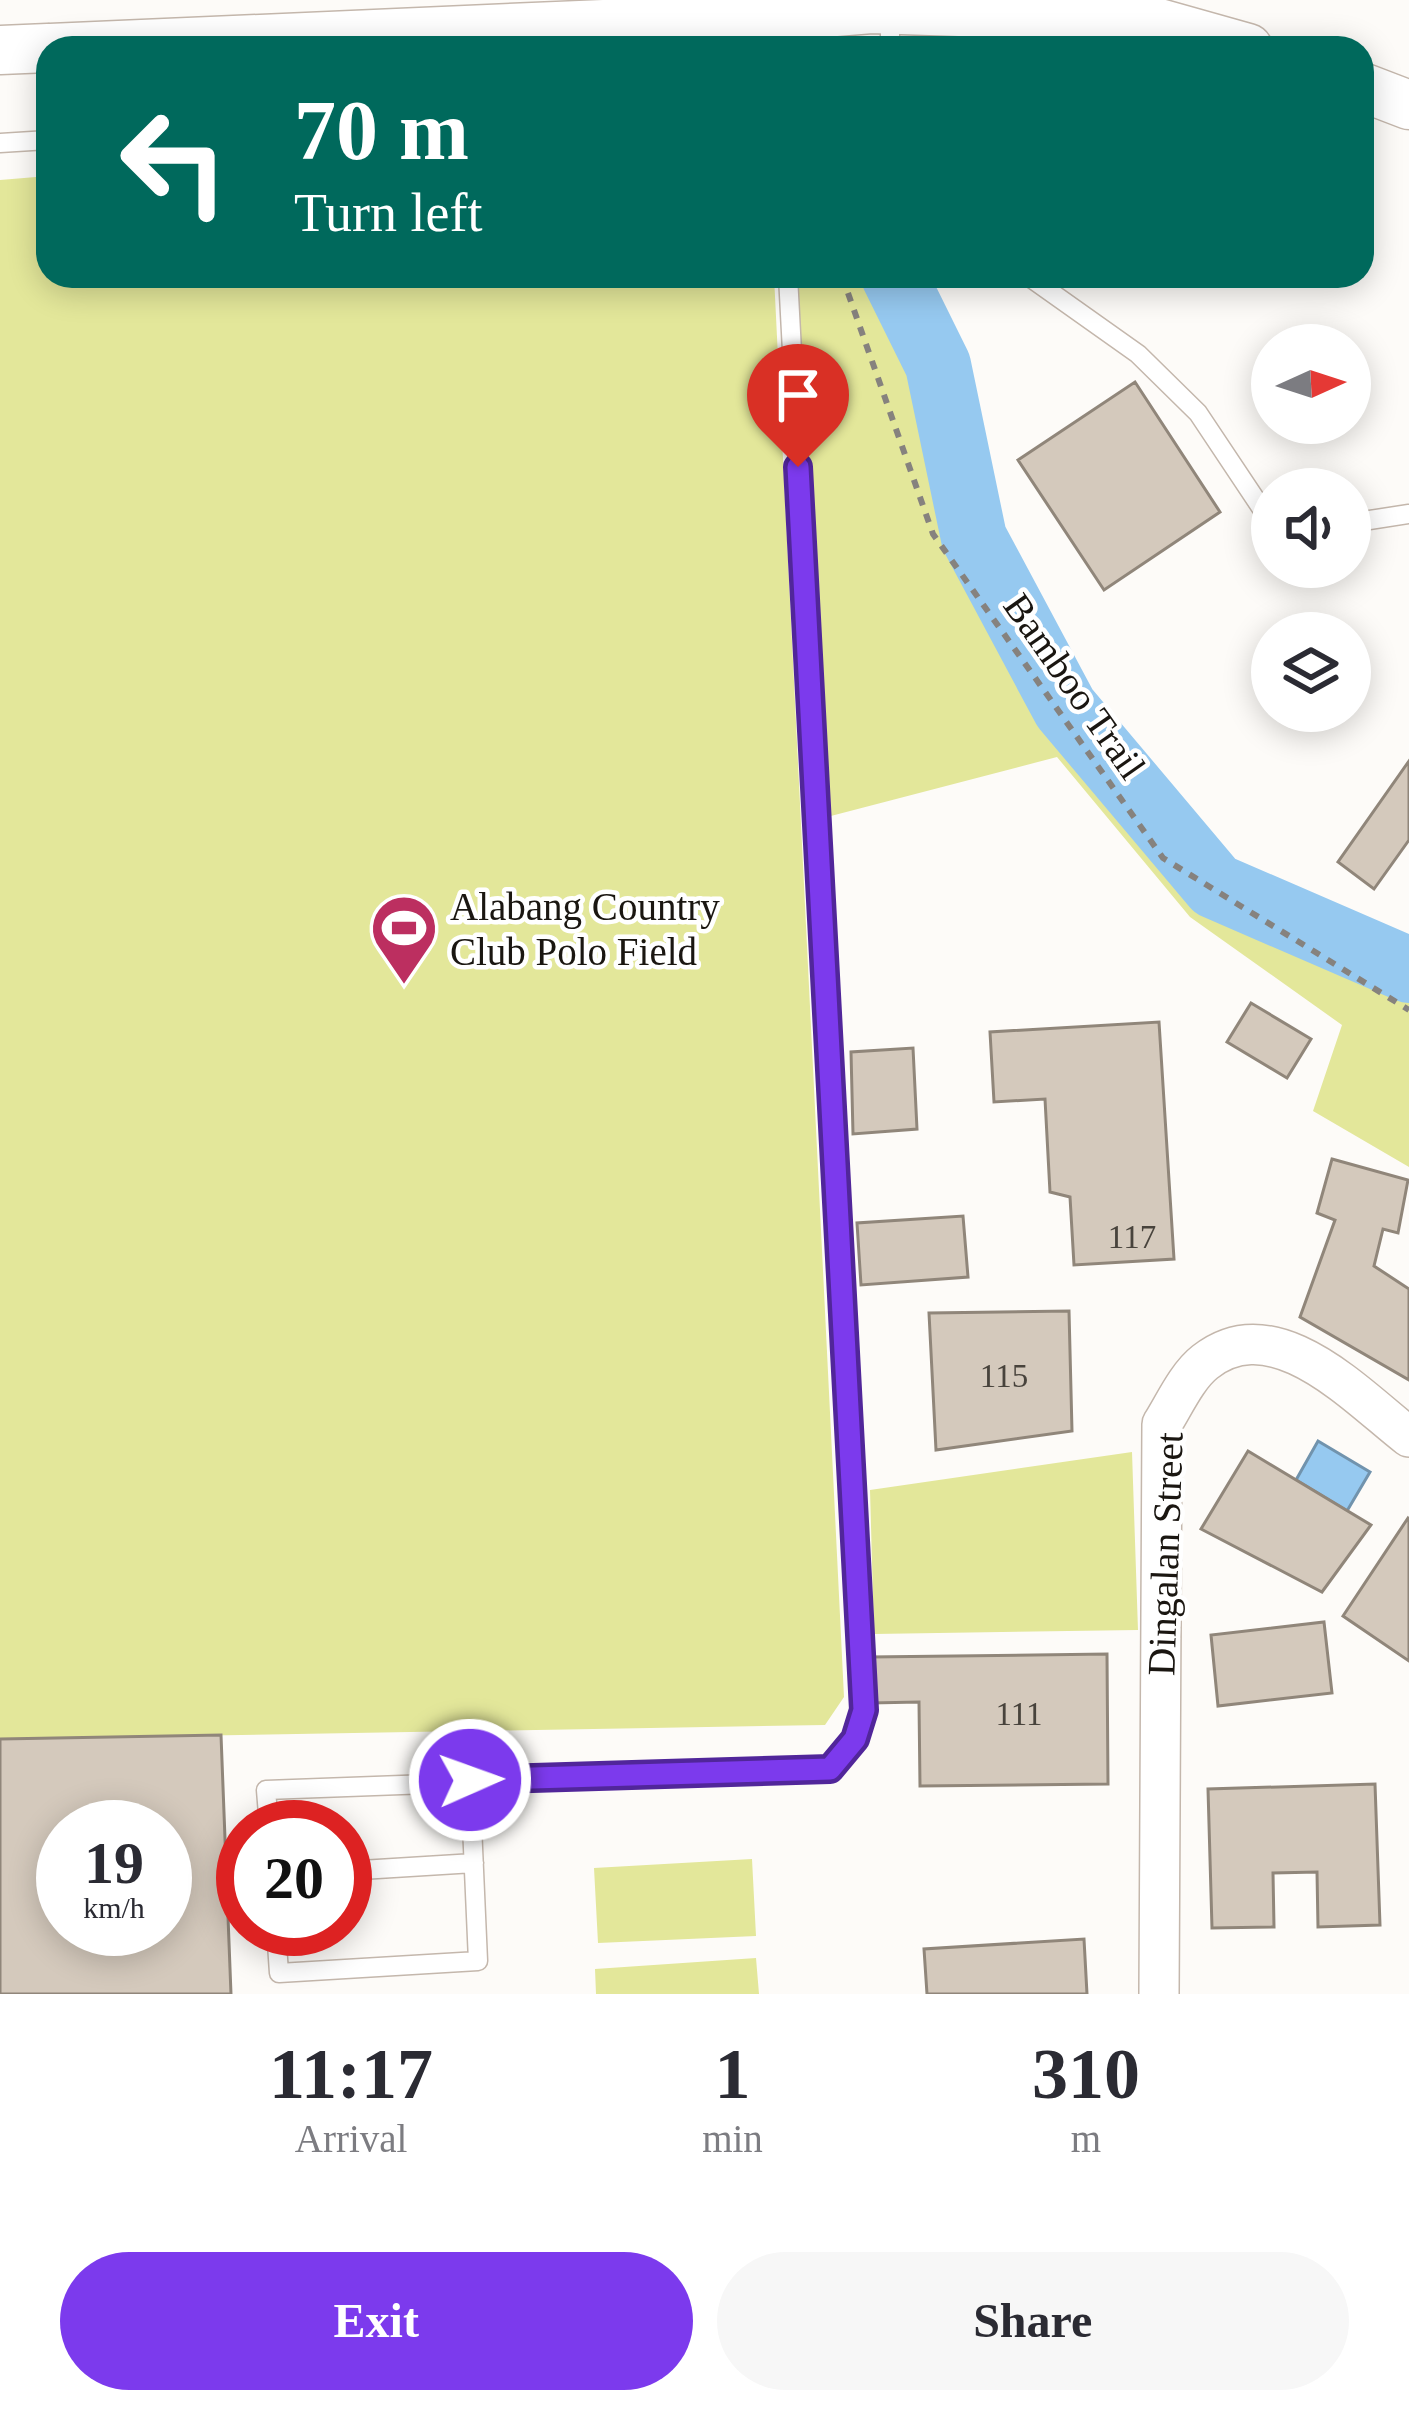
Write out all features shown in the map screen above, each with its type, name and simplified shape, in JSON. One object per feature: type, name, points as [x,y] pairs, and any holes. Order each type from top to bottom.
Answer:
[{"type":"street","points":[[222,36],[567,12],[884,22],[1142,18],[1206,36]]},
{"type":"street","points":[[0,50],[36,49]]},
{"type":"street","points":[[1374,92],[1409,105]]},
{"type":"street","name":"Dingalan Street","points":[[1159,1994],[1162,1424],[1204,1362],[1234,1348],[1273,1343],[1318,1366],[1409,1437]]},
{"type":"lane","points":[[0,143],[36,141]]},
{"type":"lane","points":[[267,1800],[266,1790],[830,1769],[855,1739],[864,1710],[789,288]]},
{"type":"lane","points":[[1045,288],[1138,354],[1198,412],[1251,492]]},
{"type":"lane","points":[[1371,520],[1409,514]]},
{"type":"lane","points":[[278,1956],[279,1973],[478,1961],[470,1780]]},
{"type":"lane","points":[[372,1869],[474,1863]]},
{"type":"path","name":"Bamboo Trail","points":[[846,288],[933,534],[1163,858],[1409,1010]]},
{"type":"green space","name":"Alabang Country Club Polo Field","points":[[36,177],[36,288],[775,288],[844,1697],[825,1725],[0,1739],[0,180]]},
{"type":"green space","points":[[792,288],[892,288],[931,371],[970,553],[1076,748],[1203,894],[1359,981],[1409,1001],[1409,1167],[1313,1111],[1342,1025],[1190,917],[1057,757],[827,817]]},
{"type":"green space","points":[[1132,1452],[1138,1630],[874,1634],[870,1490]]},
{"type":"green space","points":[[752,1859],[756,1936],[598,1943],[594,1868]]},
{"type":"green space","points":[[756,1958],[759,1994],[596,1994],[595,1969]]},
{"type":"water","points":[[1318,1441],[1370,1472],[1347,1511],[1296,1480]]},
{"type":"building","points":[[1135,382],[1220,512],[1104,590],[1018,460]]},
{"type":"building","points":[[1409,761],[1409,840],[1374,889],[1338,862]]},
{"type":"building","points":[[1251,1003],[1311,1039],[1287,1078],[1227,1042]]},
{"type":"building","points":[[1159,1022],[1174,1259],[1074,1265],[1070,1197],[1050,1192],[1045,1099],[994,1102],[990,1032]]},
{"type":"building","points":[[913,1048],[917,1129],[853,1134],[851,1052]]},
{"type":"building","points":[[1332,1159],[1408,1180],[1398,1233],[1383,1229],[1374,1266],[1409,1289],[1409,1380],[1300,1317],[1335,1220],[1317,1213]]},
{"type":"building","points":[[963,1216],[968,1277],[861,1285],[857,1223]]},
{"type":"building","points":[[1069,1311],[1072,1431],[936,1450],[929,1313]]},
{"type":"building","points":[[1248,1451],[1371,1525],[1322,1592],[1201,1529]]},
{"type":"building","points":[[1409,1519],[1409,1661],[1343,1616]]},
{"type":"building","points":[[1324,1622],[1332,1693],[1218,1706],[1211,1635]]},
{"type":"building","points":[[1107,1654],[1108,1784],[920,1786],[919,1702],[871,1703],[870,1657]]},
{"type":"building","points":[[221,1735],[224,1800],[216,1800],[216,1956],[230,1956],[231,1994],[0,1994],[0,1739]]},
{"type":"building","points":[[1375,1784],[1380,1925],[1318,1927],[1317,1872],[1273,1873],[1274,1927],[1212,1928],[1208,1789]]},
{"type":"building","points":[[1084,1939],[1087,1994],[927,1994],[924,1949]]},
{"type":"waterway","points":[[900,288],[938,365],[974,538],[1065,708],[1215,886],[1409,970]]},
{"type":"place","name":"Alabang Country Club Polo Field","points":[[404,987]]},
{"type":"route","points":[[470,1780],[830,1769],[855,1739],[864,1710],[798,467]]}]
